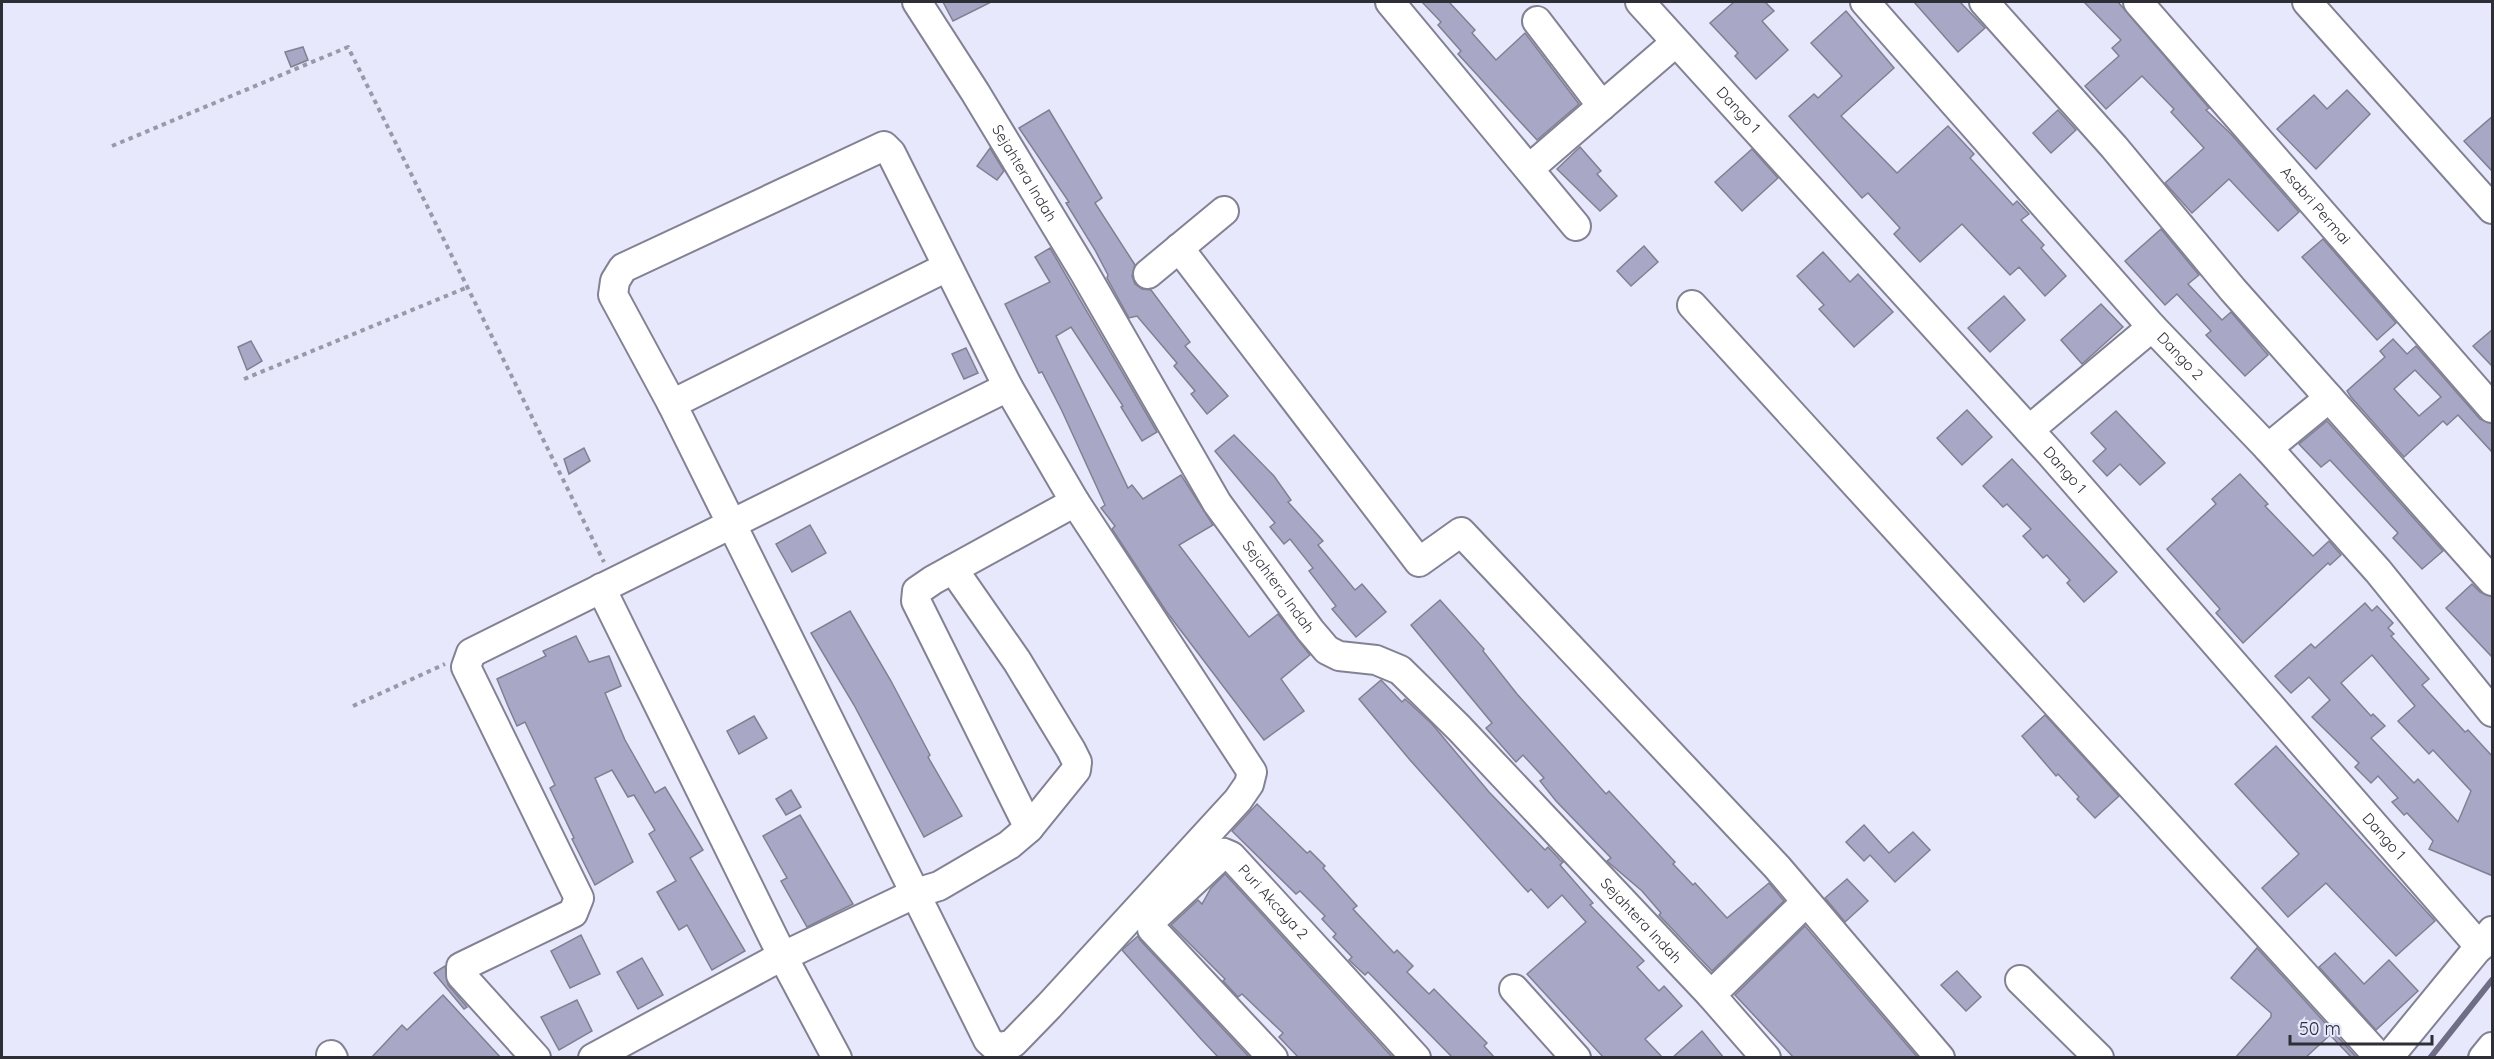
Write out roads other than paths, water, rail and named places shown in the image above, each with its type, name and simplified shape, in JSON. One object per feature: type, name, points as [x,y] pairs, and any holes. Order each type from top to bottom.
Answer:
[{"type":"street","name":"Sejahtera Indah","points":[[917,2],[975,92],[1078,262],[1217,503],[1310,630],[1327,650],[1340,656],[1376,660],[1388,663],[1400,670],[1459,728],[1711,995],[1766,1058]]},
{"type":"street","points":[[1390,2],[1576,226]]},
{"type":"street","name":"Dango 1","points":[[1640,2],[2029,430],[2487,941]]},
{"type":"street","name":"Dango 2","points":[[1865,2],[2152,327],[2268,448],[2378,571],[2493,712]]},
{"type":"street","points":[[1984,2],[2329,398],[2493,581]]},
{"type":"street","name":"Asabri Permai","points":[[2138,2],[2493,408]]},
{"type":"street","points":[[2307,2],[2493,209]]},
{"type":"street","points":[[1537,21],[1602,106]]},
{"type":"street","points":[[1530,168],[1675,43]]},
{"type":"street","points":[[884,146],[891,153],[1008,387],[1075,502],[1252,772],[1249,784],[1223,818],[1049,1006],[1013,1042],[994,1053],[732,523],[672,404],[613,295],[615,281],[623,268],[884,146]]},
{"type":"street","points":[[1148,274],[1224,211]]},
{"type":"street","points":[[1179,248],[1419,562],[1461,532],[1777,867],[1940,1058]]},
{"type":"street","points":[[672,404],[947,267]]},
{"type":"street","points":[[1692,305],[2380,1058]]},
{"type":"street","points":[[2029,430],[2152,327]]},
{"type":"street","points":[[536,1058],[461,975],[461,967],[573,913],[579,898],[465,667],[471,653],[1008,387]]},
{"type":"street","points":[[2268,448],[2329,398]]},
{"type":"street","points":[[1029,828],[916,601],[917,591],[1075,502]]},
{"type":"street","points":[[593,1058],[776,960],[916,893],[939,886],[1009,845],[1029,828],[1069,782],[1076,770],[1077,762],[1017,661],[953,569]]},
{"type":"street","points":[[600,589],[621,648],[776,960],[820,1058]]},
{"type":"street","name":"Puri Akcaya 2","points":[[1273,1058],[1152,929],[1152,921],[1224,853],[1231,856],[1266,891],[1416,1058]]},
{"type":"street","points":[[1711,995],[1806,902]]},
{"type":"street","points":[[2388,1058],[2487,941]]},
{"type":"street","points":[[776,960],[837,1058]]},
{"type":"street","points":[[2020,980],[2099,1058]]},
{"type":"street","points":[[1514,989],[1576,1058]]},
{"type":"street","points":[[2483,1058],[2493,1047]]},
{"type":"waterway","points":[[2430,1058],[2492,980]]}]
